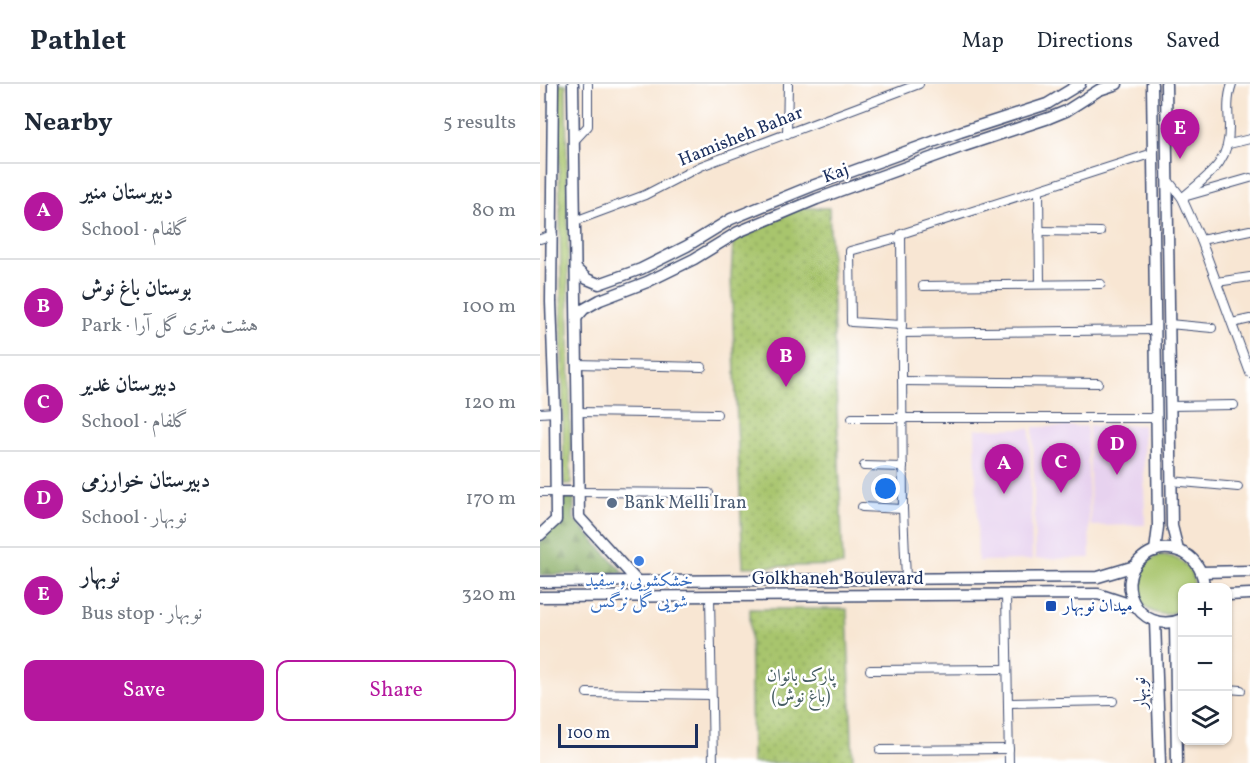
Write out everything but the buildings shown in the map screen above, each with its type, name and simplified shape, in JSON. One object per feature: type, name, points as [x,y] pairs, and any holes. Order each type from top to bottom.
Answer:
[{"type":"main road","points":[[540,535],[556,519],[551,302],[553,84]]},
{"type":"main road","points":[[573,84],[579,517],[637,581]]},
{"type":"main road","name":"Kaj","points":[[599,284],[641,269],[687,246],[731,219],[812,186],[964,131],[1047,104],[1080,84]]},
{"type":"main road","name":"Kaj","points":[[577,317],[584,309],[600,300],[647,282],[738,231],[817,199],[1066,111],[1099,90],[1117,84]]},
{"type":"main road","points":[[1152,84],[1158,526],[1155,551]]},
{"type":"main road","points":[[1166,84],[1172,526],[1178,550]]},
{"type":"main road","points":[[964,131],[969,144]]},
{"type":"main road","points":[[812,186],[817,199]]},
{"type":"main road","points":[[576,269],[587,279],[599,284],[594,291],[600,300]]},
{"type":"main road","points":[[540,306],[551,302]]},
{"type":"main road","points":[[540,322],[552,318]]},
{"type":"main road","points":[[556,492],[579,492]]},
{"type":"main road","points":[[1178,621],[1155,621],[1143,615],[1135,606],[1130,593],[1130,579],[1135,566],[1144,556],[1155,551],[1178,550],[1196,562],[1203,583]]},
{"type":"main road","name":"Golkhaneh Boulevard","points":[[540,582],[1098,577],[1135,566]]},
{"type":"main road","points":[[1201,572],[1250,572]]},
{"type":"main road","name":"Golkhaneh Boulevard","points":[[540,597],[1098,594],[1135,606]]},
{"type":"main road","points":[[1232,595],[1250,594]]},
{"type":"main road","name":"نوبهار","points":[[1155,621],[1160,763]]},
{"type":"main road","name":"نوبهار","points":[[1177,763],[1179,691]]},
{"type":"street","points":[[574,141],[588,126],[588,84]]},
{"type":"street","points":[[787,134],[788,84]]},
{"type":"street","name":"Hamisheh Bahar","points":[[575,221],[645,195],[701,166],[920,84]]},
{"type":"street","points":[[1182,198],[1218,167],[1230,144],[1228,94],[1233,85]]},
{"type":"street","points":[[1230,144],[1250,139]]},
{"type":"street","points":[[1153,153],[850,251],[851,322],[902,329],[1155,330]]},
{"type":"street","points":[[1182,198],[1250,178]]},
{"type":"street","points":[[1168,180],[1182,198],[1201,240],[1250,373]]},
{"type":"street","points":[[1039,190],[1040,283]]},
{"type":"street","points":[[1201,240],[1250,230]]},
{"type":"street","points":[[1040,231],[1100,232]]},
{"type":"street","points":[[540,239],[553,235]]},
{"type":"street","points":[[901,236],[903,509],[906,579]]},
{"type":"street","points":[[1218,282],[1250,277]]},
{"type":"street","points":[[923,286],[1101,284]]},
{"type":"street","points":[[1232,323],[1250,319]]},
{"type":"street","points":[[1169,324],[1212,328]]},
{"type":"street","points":[[577,364],[702,367]]},
{"type":"street","points":[[902,381],[1098,383]]},
{"type":"street","points":[[1170,406],[1234,405]]},
{"type":"street","points":[[540,413],[555,412]]},
{"type":"street","points":[[578,412],[717,414]]},
{"type":"street","points":[[852,418],[1156,418]]},
{"type":"street","points":[[864,466],[903,467]]},
{"type":"street","points":[[1171,481],[1238,487]]},
{"type":"street","points":[[540,492],[556,492]]},
{"type":"street","points":[[579,492],[709,494]]},
{"type":"street","points":[[862,507],[903,509]]},
{"type":"street","points":[[1006,594],[1009,763]]},
{"type":"street","points":[[710,596],[713,763]]},
{"type":"street","points":[[870,670],[1007,669]]},
{"type":"street","points":[[1232,689],[1241,690]]},
{"type":"street","points":[[587,693],[711,695]]},
{"type":"street","points":[[1008,703],[1113,701]]},
{"type":"street","points":[[880,750],[1009,748]]},
{"type":"shaded area","points":[[1143,425],[1145,525],[1091,526],[1089,426]]},
{"type":"shaded area","points":[[1087,426],[1090,558],[1035,559],[1033,427]]},
{"type":"shaded area","points":[[1030,428],[1032,560],[978,561],[975,429]]},
{"type":"green space","points":[[558,84],[566,84],[571,485],[564,484]]},
{"type":"green space","points":[[798,208],[829,208],[843,565],[743,567],[731,277],[733,243]]},
{"type":"green space","points":[[574,497],[574,519],[624,573],[540,575],[540,542],[563,518],[562,498]]},
{"type":"green space","points":[[1160,555],[1179,560],[1189,568],[1194,583],[1178,583],[1178,610],[1167,614],[1155,613],[1138,597],[1135,585],[1138,573],[1146,563]]},
{"type":"green space","name":"پارک بانوان (باغ نوش)","points":[[750,609],[847,609],[853,763],[752,763]]},
{"type":"place","name":"نوبهار","points":[[1180,159]]},
{"type":"place","name":"بوستان باغ نوش","points":[[786,387]]},
{"type":"place","name":"دبیرستان خوارزمی","points":[[1117,475]]},
{"type":"place","name":"دبیرستان غدیر","points":[[1061,493]]},
{"type":"place","name":"دبیرستان منیر","points":[[1004,494]]},
{"type":"place","name":"Bank Melli Iran","points":[[612,503]]},
{"type":"place","name":"خشکشویی و سفید شویی گل نرگس","points":[[639,561]]},
{"type":"place","name":"میدان نوبهار","points":[[1051,606]]}]
